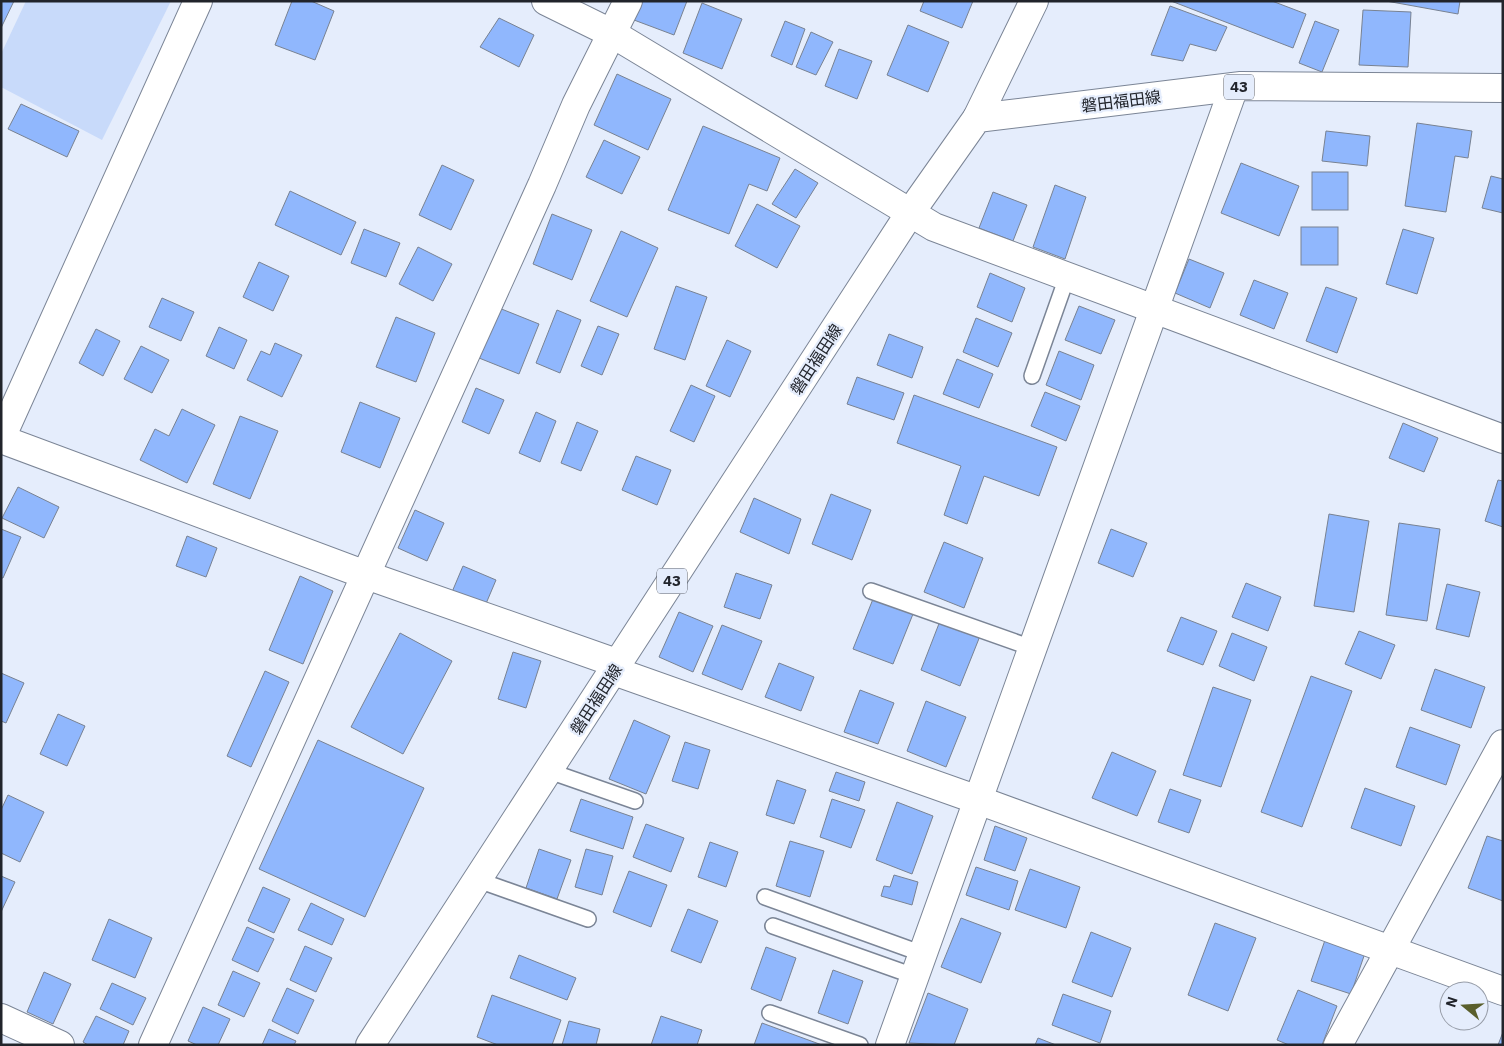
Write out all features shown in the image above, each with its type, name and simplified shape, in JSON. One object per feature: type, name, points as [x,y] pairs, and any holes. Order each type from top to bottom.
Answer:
[{"type":"street","points":[[198,1],[1,438],[366,575],[1503,991]]},
{"type":"street","points":[[546,1],[613,34],[934,227],[1503,439]]},
{"type":"street","points":[[153,1045],[576,105],[628,1]]},
{"type":"street","points":[[977,118],[1034,1]]},
{"type":"street","points":[[890,1045],[1234,88]]},
{"type":"street","name":"磐田福田線","points":[[370,1045],[910,213],[977,118],[1234,88],[1503,88]]},
{"type":"street","points":[[1338,1045],[1388,950],[1503,744]]},
{"type":"street","points":[[1,1018],[60,1045]]},
{"type":"lane","points":[[1032,376],[1067,277]]},
{"type":"lane","points":[[871,591],[1032,648]]},
{"type":"lane","points":[[549,771],[635,801]]},
{"type":"lane","points":[[478,880],[588,919]]},
{"type":"lane","points":[[765,897],[919,965]]},
{"type":"lane","points":[[773,926],[919,965]]},
{"type":"lane","points":[[770,1013],[860,1045]]},
{"type":"shaded area","points":[[26,1],[171,1],[102,140],[1,87],[1,54]]},
{"type":"building","points":[[1,1],[14,1],[1,28]]},
{"type":"building","points":[[292,1],[311,1],[334,11],[315,60],[275,45]]},
{"type":"building","points":[[641,1],[687,1],[674,35],[634,20]]},
{"type":"building","points":[[924,1],[973,1],[962,28],[920,11]]},
{"type":"building","points":[[1171,1],[1272,1],[1306,14],[1293,48]]},
{"type":"building","points":[[1386,1],[1460,1],[1458,14]]},
{"type":"building","points":[[702,3],[742,19],[722,69],[683,53]]},
{"type":"building","points":[[1170,6],[1227,27],[1216,51],[1190,44],[1183,61],[1151,55]]},
{"type":"building","points":[[1363,10],[1411,12],[1408,67],[1359,65]]},
{"type":"building","points":[[499,18],[534,35],[519,67],[480,47]]},
{"type":"building","points":[[785,21],[805,29],[792,65],[771,56]]},
{"type":"building","points":[[1315,21],[1339,30],[1322,72],[1299,63]]},
{"type":"building","points":[[908,25],[949,42],[928,92],[887,75]]},
{"type":"building","points":[[811,32],[833,42],[816,75],[796,67]]},
{"type":"building","points":[[839,49],[872,61],[857,99],[825,86]]},
{"type":"building","points":[[617,74],[671,99],[648,150],[594,125]]},
{"type":"building","points":[[21,104],[79,131],[67,157],[8,129]]},
{"type":"building","points":[[1417,123],[1472,131],[1468,158],[1455,156],[1446,212],[1405,206]]},
{"type":"building","points":[[703,126],[780,158],[767,191],[749,184],[729,234],[668,210]]},
{"type":"building","points":[[1326,131],[1370,136],[1367,166],[1322,161]]},
{"type":"building","points":[[604,140],[640,157],[622,194],[586,177]]},
{"type":"building","points":[[1241,163],[1299,186],[1279,236],[1221,213]]},
{"type":"building","points":[[442,165],[474,180],[451,230],[419,215]]},
{"type":"building","points":[[795,169],[818,183],[796,218],[772,204]]},
{"type":"building","points":[[1312,172],[1348,172],[1348,210],[1312,210]]},
{"type":"building","points":[[1491,176],[1503,179],[1503,213],[1482,208]]},
{"type":"building","points":[[1055,185],[1086,197],[1065,259],[1033,247]]},
{"type":"building","points":[[290,191],[356,222],[341,255],[275,225]]},
{"type":"building","points":[[993,192],[1027,205],[1013,241],[979,228]]},
{"type":"building","points":[[757,204],[800,226],[777,268],[735,246]]},
{"type":"building","points":[[552,214],[592,230],[572,280],[533,264]]},
{"type":"building","points":[[1301,227],[1338,227],[1338,265],[1301,265]]},
{"type":"building","points":[[364,229],[400,243],[386,277],[351,263]]},
{"type":"building","points":[[1403,229],[1434,238],[1417,294],[1386,284]]},
{"type":"building","points":[[621,231],[658,248],[627,317],[590,301]]},
{"type":"building","points":[[418,247],[452,264],[433,301],[399,284]]},
{"type":"building","points":[[1189,259],[1224,273],[1210,308],[1175,293]]},
{"type":"building","points":[[259,262],[289,276],[273,311],[243,297]]},
{"type":"building","points":[[990,273],[1025,288],[1012,322],[977,307]]},
{"type":"building","points":[[1254,280],[1288,293],[1274,329],[1240,315]]},
{"type":"building","points":[[676,286],[707,297],[685,360],[654,349]]},
{"type":"building","points":[[1326,287],[1357,298],[1337,353],[1306,341]]},
{"type":"building","points":[[162,298],[194,312],[181,341],[149,327]]},
{"type":"building","points":[[1079,306],[1115,320],[1101,354],[1065,340]]},
{"type":"building","points":[[499,308],[539,324],[519,374],[479,358]]},
{"type":"building","points":[[557,310],[581,320],[560,373],[536,363]]},
{"type":"building","points":[[396,317],[435,333],[416,382],[376,367]]},
{"type":"building","points":[[976,318],[1012,333],[998,367],[963,352]]},
{"type":"building","points":[[598,326],[619,334],[602,375],[581,366]]},
{"type":"building","points":[[219,327],[247,340],[234,369],[206,356]]},
{"type":"building","points":[[96,329],[120,341],[103,376],[79,363]]},
{"type":"building","points":[[889,334],[923,347],[912,378],[877,365]]},
{"type":"building","points":[[727,340],[751,351],[730,397],[706,386]]},
{"type":"building","points":[[275,343],[302,355],[282,397],[247,380],[261,351],[270,355]]},
{"type":"building","points":[[141,346],[169,360],[152,393],[124,379]]},
{"type":"building","points":[[1059,351],[1094,365],[1081,400],[1046,385]]},
{"type":"building","points":[[957,359],[993,374],[979,408],[943,394]]},
{"type":"building","points":[[857,377],[904,393],[894,420],[847,404]]},
{"type":"building","points":[[691,385],[715,396],[694,442],[670,431]]},
{"type":"building","points":[[476,388],[504,400],[489,434],[462,422]]},
{"type":"building","points":[[1045,392],[1080,406],[1066,441],[1031,426]]},
{"type":"building","points":[[914,395],[1057,447],[1039,496],[984,476],[967,524],[944,515],[961,466],[897,443]]},
{"type":"building","points":[[360,402],[400,418],[380,468],[341,452]]},
{"type":"building","points":[[182,409],[215,425],[187,483],[140,460],[155,429],[169,436]]},
{"type":"building","points":[[536,412],[556,421],[540,462],[519,453]]},
{"type":"building","points":[[240,416],[278,431],[250,499],[213,484]]},
{"type":"building","points":[[577,422],[598,431],[581,471],[561,463]]},
{"type":"building","points":[[1403,423],[1438,438],[1424,472],[1389,458]]},
{"type":"building","points":[[636,456],[671,470],[657,505],[622,490]]},
{"type":"building","points":[[1498,480],[1503,481],[1503,527],[1485,521]]},
{"type":"building","points":[[18,487],[59,507],[44,538],[2,518]]},
{"type":"building","points":[[831,494],[871,510],[852,560],[812,544]]},
{"type":"building","points":[[754,498],[801,519],[789,554],[740,532]]},
{"type":"building","points":[[415,510],[444,523],[427,561],[398,548]]},
{"type":"building","points":[[1329,514],[1369,521],[1354,612],[1314,606]]},
{"type":"building","points":[[1399,523],[1440,529],[1427,621],[1386,615]]},
{"type":"building","points":[[1,529],[21,537],[3,578],[1,578]]},
{"type":"building","points":[[1111,529],[1147,543],[1133,577],[1098,563]]},
{"type":"building","points":[[187,536],[217,548],[206,577],[176,566]]},
{"type":"building","points":[[944,542],[983,558],[964,608],[924,592]]},
{"type":"building","points":[[463,566],[496,580],[485,606],[452,592]]},
{"type":"building","points":[[736,573],[772,585],[760,619],[724,607]]},
{"type":"building","points":[[300,576],[333,591],[303,664],[269,650]]},
{"type":"building","points":[[1246,583],[1281,597],[1268,631],[1232,617]]},
{"type":"building","points":[[1447,584],[1480,592],[1469,637],[1436,629]]},
{"type":"building","points":[[873,599],[913,614],[893,664],[853,649]]},
{"type":"building","points":[[679,612],[713,626],[693,672],[659,657]]},
{"type":"building","points":[[1181,617],[1217,631],[1203,665],[1167,651]]},
{"type":"building","points":[[940,621],[980,636],[960,686],[921,670]]},
{"type":"building","points":[[722,625],[762,641],[742,690],[702,674]]},
{"type":"building","points":[[1359,631],[1395,645],[1381,679],[1345,664]]},
{"type":"building","points":[[400,633],[452,661],[403,754],[351,727]]},
{"type":"building","points":[[1232,633],[1267,647],[1254,681],[1219,666]]},
{"type":"building","points":[[513,652],[541,661],[526,708],[498,699]]},
{"type":"building","points":[[779,663],[814,677],[801,711],[765,697]]},
{"type":"building","points":[[1435,669],[1485,687],[1471,728],[1421,710]]},
{"type":"building","points":[[265,671],[289,682],[251,767],[227,756]]},
{"type":"building","points":[[1,673],[24,683],[6,723],[1,721]]},
{"type":"building","points":[[1311,676],[1352,691],[1302,827],[1261,812]]},
{"type":"building","points":[[1213,687],[1251,700],[1221,787],[1183,775]]},
{"type":"building","points":[[860,690],[894,703],[878,744],[844,732]]},
{"type":"building","points":[[926,701],[966,717],[946,767],[907,751]]},
{"type":"building","points":[[58,714],[85,726],[67,766],[40,754]]},
{"type":"building","points":[[634,720],[670,736],[646,794],[609,779]]},
{"type":"building","points":[[1410,727],[1460,745],[1446,785],[1396,767]]},
{"type":"building","points":[[318,740],[424,788],[365,917],[259,869]]},
{"type":"building","points":[[685,742],[710,750],[698,789],[672,781]]},
{"type":"building","points":[[1112,752],[1156,771],[1137,816],[1092,798]]},
{"type":"building","points":[[836,772],[865,782],[859,801],[829,791]]},
{"type":"building","points":[[777,780],[806,790],[794,824],[766,815]]},
{"type":"building","points":[[1365,788],[1415,806],[1401,846],[1351,828]]},
{"type":"building","points":[[1170,789],[1201,800],[1189,833],[1158,822]]},
{"type":"building","points":[[8,795],[44,812],[20,862],[1,853],[1,810]]},
{"type":"building","points":[[581,799],[633,817],[623,849],[570,831]]},
{"type":"building","points":[[832,799],[865,810],[851,848],[820,837]]},
{"type":"building","points":[[897,802],[933,816],[912,874],[876,860]]},
{"type":"building","points":[[646,824],[684,838],[671,872],[633,857]]},
{"type":"building","points":[[995,826],[1027,838],[1015,871],[984,860]]},
{"type":"building","points":[[1487,836],[1503,841],[1503,901],[1468,888]]},
{"type":"building","points":[[790,841],[824,851],[810,897],[776,886]]},
{"type":"building","points":[[710,842],[738,852],[726,887],[698,877]]},
{"type":"building","points":[[539,849],[571,860],[557,899],[526,888]]},
{"type":"building","points":[[586,849],[613,856],[602,895],[575,887]]},
{"type":"building","points":[[976,867],[1018,881],[1009,910],[966,895]]},
{"type":"building","points":[[1030,869],[1080,887],[1066,928],[1015,910]]},
{"type":"building","points":[[629,871],[667,885],[651,927],[613,912]]},
{"type":"building","points":[[894,875],[918,882],[912,905],[881,896],[884,886],[890,887]]},
{"type":"building","points":[[1,876],[15,882],[1,912]]},
{"type":"building","points":[[263,887],[290,899],[274,933],[248,921]]},
{"type":"building","points":[[311,903],[344,919],[332,945],[298,930]]},
{"type":"building","points":[[688,909],[718,921],[701,963],[671,951]]},
{"type":"building","points":[[961,918],[1001,933],[981,983],[941,967]]},
{"type":"building","points":[[109,919],[152,938],[135,978],[92,960]]},
{"type":"building","points":[[1215,923],[1256,938],[1228,1011],[1188,995]]},
{"type":"building","points":[[247,927],[274,939],[258,972],[232,960]]},
{"type":"building","points":[[1091,932],[1131,948],[1112,997],[1072,982]]},
{"type":"building","points":[[1325,940],[1365,953],[1351,994],[1311,981]]},
{"type":"building","points":[[305,946],[332,958],[316,992],[290,980]]},
{"type":"building","points":[[766,947],[796,958],[781,1001],[751,989]]},
{"type":"building","points":[[519,955],[576,978],[567,1000],[510,978]]},
{"type":"building","points":[[833,970],[863,981],[848,1024],[818,1013]]},
{"type":"building","points":[[233,971],[260,983],[244,1017],[218,1005]]},
{"type":"building","points":[[44,972],[71,984],[53,1024],[27,1012]]},
{"type":"building","points":[[112,983],[146,998],[133,1025],[100,1009]]},
{"type":"building","points":[[287,988],[314,1000],[298,1034],[272,1021]]},
{"type":"building","points":[[1298,990],[1337,1006],[1322,1045],[1289,1045],[1277,1040]]},
{"type":"building","points":[[928,993],[968,1009],[954,1045],[909,1043]]},
{"type":"building","points":[[1063,994],[1111,1011],[1100,1043],[1052,1025]]},
{"type":"building","points":[[492,995],[561,1020],[552,1045],[498,1045],[477,1037]]},
{"type":"building","points":[[203,1007],[230,1019],[218,1045],[197,1045],[188,1041]]},
{"type":"building","points":[[96,1016],[129,1031],[123,1045],[88,1045],[83,1042]]},
{"type":"building","points":[[661,1016],[702,1030],[697,1045],[651,1045]]},
{"type":"building","points":[[569,1021],[600,1029],[596,1045],[562,1045]]},
{"type":"building","points":[[762,1023],[822,1045],[754,1045]]},
{"type":"building","points":[[269,1029],[296,1041],[294,1045],[262,1045]]},
{"type":"building","points":[[1503,1032],[1503,1045],[1498,1045]]},
{"type":"building","points":[[1038,1038],[1056,1045],[1035,1045]]}]
